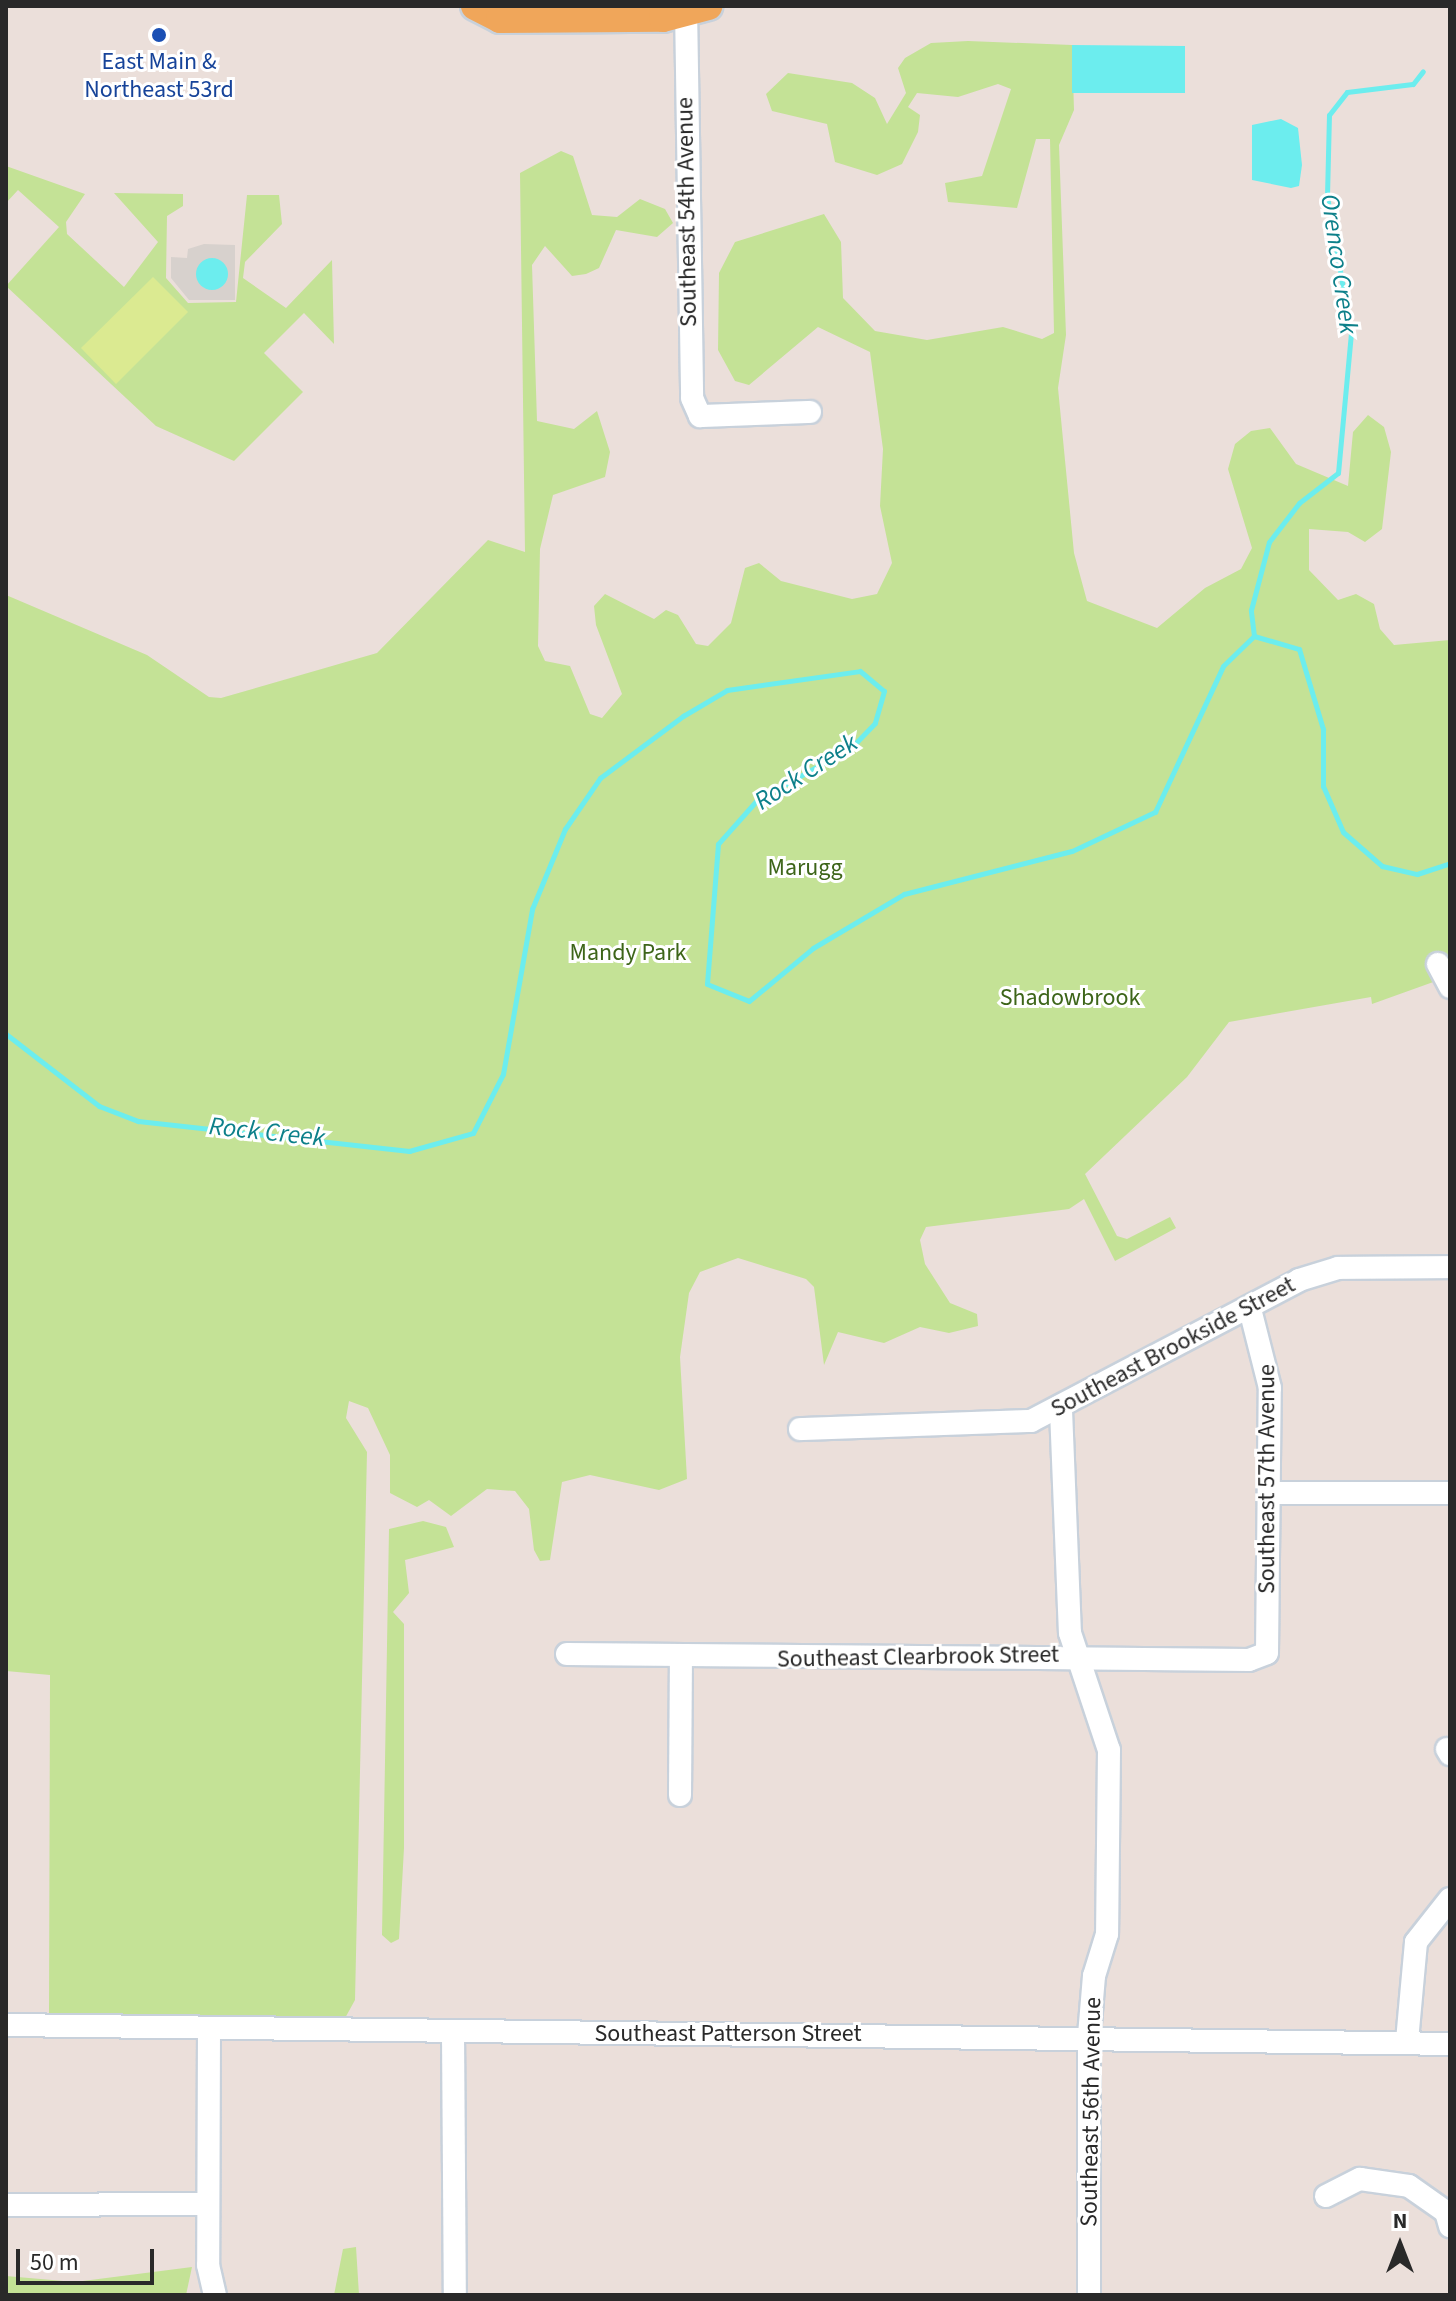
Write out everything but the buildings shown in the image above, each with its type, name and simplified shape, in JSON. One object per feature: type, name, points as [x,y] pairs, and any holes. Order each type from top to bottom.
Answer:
[{"type":"main road","points":[[475,6],[500,19],[663,18],[685,6],[708,6]]},
{"type":"street","name":"Southeast 54th Avenue","points":[[685,6],[689,362],[700,416],[810,412]]},
{"type":"street","points":[[1438,964],[1450,987]]},
{"type":"street","name":"Southeast Brookside Street","points":[[800,1429],[1001,1427],[1061,1410],[1299,1280],[1338,1268],[1450,1267]]},
{"type":"street","name":"Southeast 57th Avenue","points":[[1250,1309],[1270,1388],[1267,1653]]},
{"type":"street","name":"Southeast 56th Avenue","points":[[1061,1410],[1068,1605],[1077,1655],[1098,1699],[1109,1750],[1107,1934],[1094,1976],[1089,2036],[1089,2295]]},
{"type":"street","points":[[1271,1493],[1450,1493]]},
{"type":"street","name":"Southeast Clearbrook Street","points":[[567,1654],[681,1658],[1077,1655],[1249,1660],[1267,1653]]},
{"type":"street","points":[[680,1795],[681,1658]]},
{"type":"street","points":[[1407,2041],[1416,1942],[1450,1899]]},
{"type":"street","name":"Southeast Patterson Street","points":[[6,2025],[453,2032],[1089,2036],[1450,2044]]},
{"type":"street","points":[[209,2028],[207,2204],[215,2295]]},
{"type":"street","points":[[453,2032],[455,2295]]},
{"type":"street","points":[[1326,2196],[1360,2179],[1409,2186],[1446,2212],[1450,2226]]},
{"type":"street","points":[[6,2205],[207,2204]]},
{"type":"green space","points":[[968,41],[1072,45],[1074,110],[1059,145],[1066,335],[1058,388],[1074,553],[1087,601],[1157,628],[1205,588],[1241,569],[1252,548],[1228,469],[1235,444],[1251,431],[1270,428],[1296,464],[1348,486],[1353,432],[1368,415],[1384,427],[1391,452],[1382,529],[1365,542],[1348,532],[1309,529],[1309,570],[1338,600],[1356,594],[1374,604],[1380,629],[1394,645],[1450,640],[1450,976],[1372,1004],[1371,997],[1229,1022],[1187,1077],[1085,1174],[1117,1236],[1127,1239],[1170,1217],[1176,1228],[1115,1261],[1084,1199],[1069,1209],[926,1227],[920,1240],[925,1264],[950,1303],[977,1314],[978,1326],[949,1333],[920,1327],[884,1343],[838,1332],[824,1365],[814,1287],[806,1279],[738,1258],[700,1272],[689,1293],[680,1357],[687,1479],[659,1490],[590,1475],[562,1482],[550,1560],[540,1561],[534,1550],[529,1509],[515,1491],[487,1489],[451,1516],[429,1500],[417,1507],[390,1493],[390,1455],[368,1408],[349,1401],[346,1418],[367,1452],[355,2000],[344,2020],[49,2016],[50,1675],[6,1671],[6,595],[147,655],[209,697],[221,698],[377,653],[488,540],[525,552],[520,173],[561,151],[573,156],[592,215],[617,217],[640,199],[665,209],[673,223],[657,237],[616,230],[599,268],[586,274],[572,276],[545,246],[532,265],[537,421],[574,429],[597,411],[610,452],[605,477],[553,495],[540,549],[538,646],[545,661],[570,666],[590,714],[602,718],[622,694],[596,625],[594,606],[605,594],[654,619],[666,610],[678,615],[696,644],[708,646],[731,623],[745,568],[759,563],[781,581],[852,599],[877,594],[892,563],[880,506],[883,449],[870,352],[818,327],[749,385],[735,381],[718,350],[719,273],[735,242],[824,214],[841,242],[843,298],[875,331],[927,340],[1003,327],[1042,339],[1054,333],[1050,139],[1036,139],[1017,208],[948,202],[945,183],[982,176],[1011,89],[998,84],[958,97],[917,93],[908,107],[920,115],[918,132],[902,164],[877,175],[835,162],[827,124],[772,111],[766,94],[788,73],[852,83],[875,98],[887,124],[906,93],[898,68],[905,58],[931,43]]},
{"type":"green space","points":[[6,166],[85,194],[66,222],[67,234],[124,287],[158,242],[114,193],[183,194],[183,206],[167,216],[166,278],[188,303],[236,302],[247,195],[279,195],[282,224],[245,262],[243,278],[286,308],[332,260],[334,344],[304,313],[264,353],[303,392],[234,461],[156,426],[6,286],[59,227],[18,190],[6,203]]},
{"type":"green space","points":[[153,277],[188,312],[116,384],[81,348]]},
{"type":"green space","points":[[423,1521],[446,1527],[454,1547],[405,1560],[409,1593],[393,1612],[404,1624],[404,1848],[399,1939],[391,1943],[382,1935],[389,1529]]},
{"type":"green space","points":[[356,2247],[359,2295],[334,2295],[343,2249]]},
{"type":"green space","points":[[192,2267],[186,2295],[6,2295],[6,2276],[75,2282]]},
{"type":"shaded area","points":[[204,244],[235,245],[235,300],[189,300],[171,278],[171,257],[187,258],[188,249]]},
{"type":"water","points":[[1072,45],[1185,46],[1185,93],[1072,93]]},
{"type":"water","points":[[1281,119],[1298,128],[1302,165],[1299,186],[1291,188],[1252,180],[1252,125]]},
{"type":"water","points":[[212,258],[223,263],[228,274],[223,285],[212,290],[201,285],[196,274],[201,263]]},
{"type":"waterway","name":"Orenco Creek","points":[[1254,636],[1251,610],[1269,542],[1299,503],[1338,473],[1351,334],[1327,196],[1329,115],[1347,92],[1413,84],[1423,71]]},
{"type":"waterway","name":"Rock Creek","points":[[1254,636],[1299,649],[1323,729],[1323,786],[1343,832],[1382,866],[1417,874],[1450,863]]},
{"type":"waterway","name":"Rock Creek","points":[[6,1034],[99,1106],[138,1121],[409,1151],[473,1133],[503,1074],[532,909],[565,829],[600,778],[683,716],[727,690],[860,671],[884,691],[875,723],[852,747],[757,800],[718,844],[707,984],[749,1001],[813,948],[904,894],[1072,851],[1155,812],[1223,666],[1254,636]]},
{"type":"place","name":"East Main & Northeast 53rd","points":[[159,35]]},
{"type":"park label","name":"Marugg","points":[[805,868]]},
{"type":"park label","name":"Mandy Park","points":[[628,953]]},
{"type":"park label","name":"Shadowbrook","points":[[1070,998]]}]
